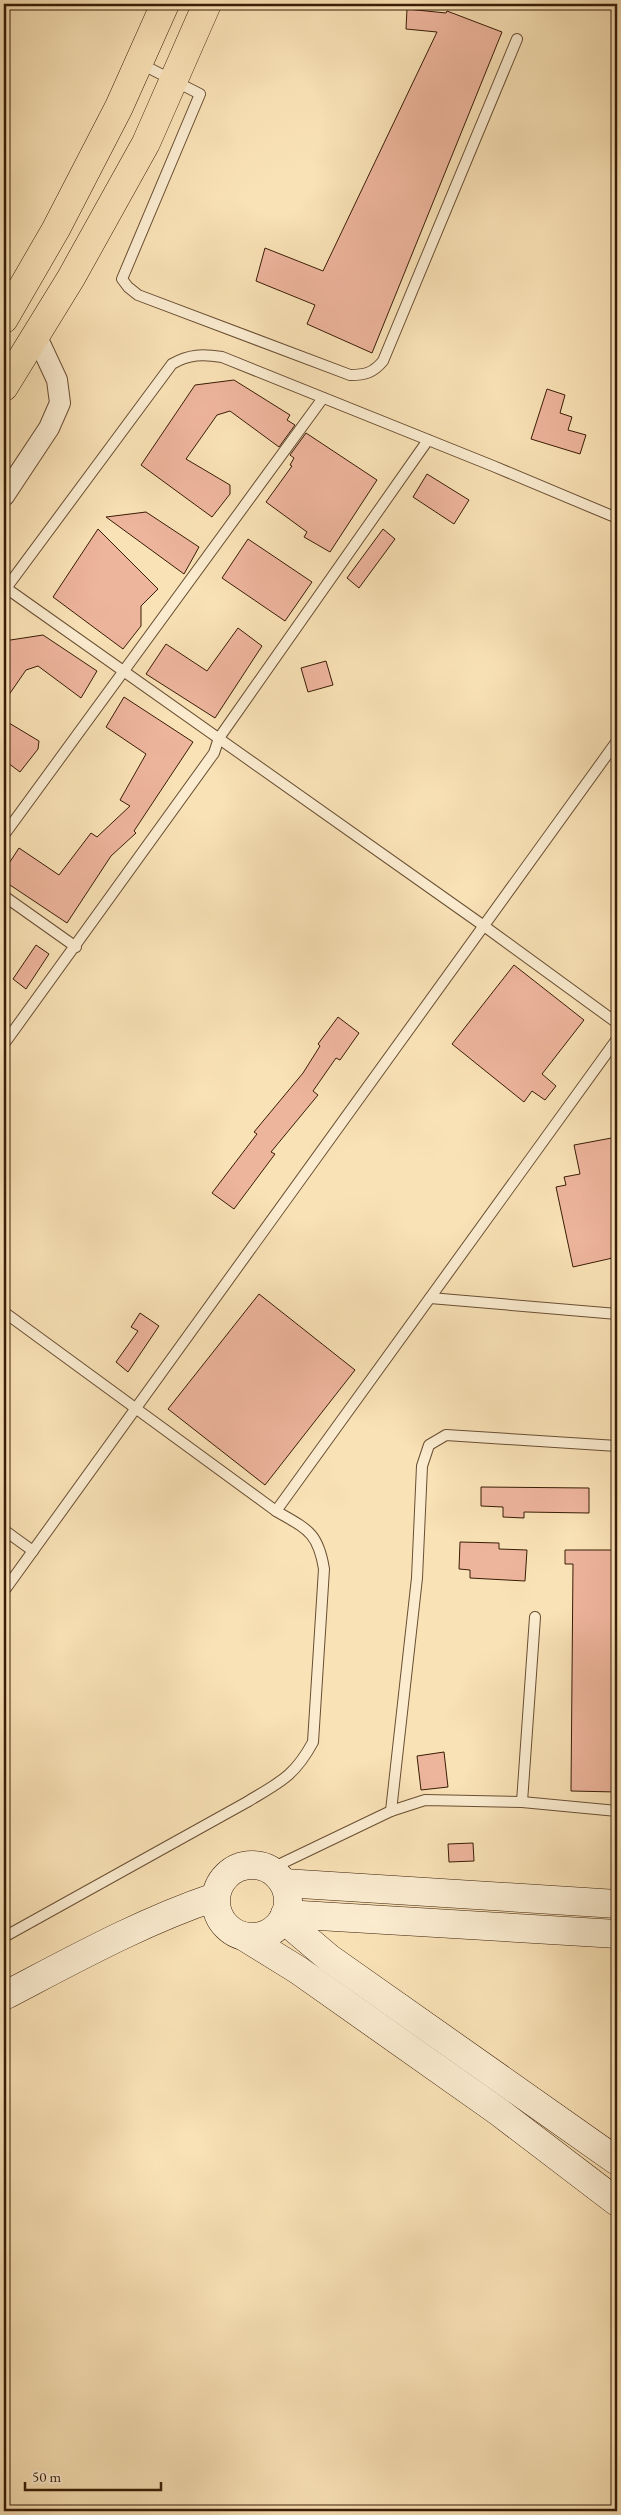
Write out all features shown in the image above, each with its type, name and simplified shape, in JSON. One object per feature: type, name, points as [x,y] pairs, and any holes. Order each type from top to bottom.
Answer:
[{"type":"highway","points":[[4,319],[79,185],[140,64],[165,4]]},
{"type":"highway","points":[[4,387],[72,278],[146,143],[207,4]]},
{"type":"street","points":[[4,496],[49,428],[60,403],[58,380],[36,335]]},
{"type":"street","points":[[617,1904],[277,1876],[260,1865],[240,1866],[223,1878],[215,1897],[216,1907],[222,1923],[298,1970],[499,2112],[617,2202]]},
{"type":"street","points":[[243,1936],[264,1935],[272,1930],[284,1917],[288,1904],[277,1876]]},
{"type":"street","points":[[4,1996],[138,1927],[215,1897]]},
{"type":"street","points":[[284,1917],[617,1934]]},
{"type":"street","points":[[284,1917],[348,1972],[617,2161]]},
{"type":"lane","points":[[140,64],[200,94],[122,279],[138,295],[350,375],[363,375],[375,371],[383,361],[517,39]]},
{"type":"lane","points":[[617,518],[222,357],[196,355],[183,357],[172,364],[5,590],[219,738],[484,926],[617,1024]]},
{"type":"lane","points":[[4,835],[323,398]]},
{"type":"lane","points":[[4,1044],[76,947],[214,753],[219,738],[428,440]]},
{"type":"lane","points":[[4,1591],[617,741]]},
{"type":"lane","points":[[4,896],[76,947]]},
{"type":"lane","points":[[276,1511],[617,1039]]},
{"type":"lane","points":[[430,1298],[617,1314]]},
{"type":"lane","points":[[4,1312],[276,1511],[308,1530],[320,1547],[324,1569],[313,1742],[300,1765],[285,1779],[247,1802],[4,1937]]},
{"type":"lane","points":[[391,1811],[417,1578],[422,1466],[429,1445],[446,1435],[617,1446]]},
{"type":"lane","points":[[4,1530],[33,1551]]},
{"type":"lane","points":[[522,1802],[535,1617]]},
{"type":"lane","points":[[277,1876],[391,1811],[425,1800],[522,1802],[617,1811]]},
{"type":"building","points":[[407,9],[446,13],[447,11],[502,32],[372,353],[307,324],[315,305],[256,281],[265,248],[323,271],[437,32],[406,29]]},
{"type":"building","points":[[234,380],[290,415],[287,420],[295,425],[279,447],[230,411],[217,415],[186,459],[230,485],[230,494],[212,517],[141,465],[195,385]]},
{"type":"building","points":[[547,389],[565,395],[560,413],[572,417],[568,430],[586,435],[580,454],[531,439]]},
{"type":"building","points":[[306,433],[377,480],[330,552],[304,537],[307,532],[266,502],[292,466],[290,465],[294,458],[290,455]]},
{"type":"building","points":[[427,474],[469,500],[454,524],[413,497]]},
{"type":"building","points":[[146,512],[199,547],[184,574],[106,517]]},
{"type":"building","points":[[98,529],[158,589],[141,606],[141,626],[123,649],[53,597]]},
{"type":"building","points":[[383,529],[395,539],[359,588],[347,578]]},
{"type":"building","points":[[248,539],[312,582],[285,621],[222,578]]},
{"type":"building","points":[[238,628],[262,646],[215,718],[146,674],[166,644],[207,671]]},
{"type":"building","points":[[43,635],[97,671],[81,698],[38,666],[26,670],[4,702],[4,641]]},
{"type":"building","points":[[326,661],[333,685],[308,692],[301,668]]},
{"type":"building","points":[[124,697],[193,742],[134,831],[136,833],[111,856],[67,923],[4,881],[4,871],[19,848],[59,875],[91,833],[97,837],[130,806],[120,800],[146,754],[106,727]]},
{"type":"building","points":[[4,720],[39,741],[38,749],[20,772],[4,760]]},
{"type":"building","points":[[36,945],[49,954],[26,989],[13,979]]},
{"type":"building","points":[[514,965],[584,1020],[542,1074],[556,1086],[545,1100],[532,1091],[524,1102],[452,1044]]},
{"type":"building","points":[[338,1017],[359,1033],[340,1060],[336,1058],[313,1091],[318,1095],[271,1152],[275,1154],[234,1209],[212,1193],[257,1134],[254,1132],[303,1073],[320,1046],[318,1044]]},
{"type":"building","points":[[617,1137],[617,1257],[573,1267],[556,1187],[566,1185],[564,1177],[580,1174],[574,1145]]},
{"type":"building","points":[[259,1294],[355,1370],[265,1485],[168,1409]]},
{"type":"building","points":[[140,1313],[159,1326],[128,1372],[116,1362],[138,1331],[131,1327]]},
{"type":"building","points":[[481,1487],[589,1488],[589,1513],[524,1512],[524,1518],[503,1517],[503,1507],[481,1506]]},
{"type":"building","points":[[460,1542],[499,1543],[499,1549],[527,1550],[525,1581],[470,1578],[470,1570],[459,1569]]},
{"type":"building","points":[[565,1550],[617,1550],[617,1792],[571,1791],[573,1564],[565,1564]]},
{"type":"building","points":[[444,1752],[448,1787],[421,1790],[417,1756]]},
{"type":"building","points":[[473,1843],[474,1861],[449,1862],[448,1844]]}]
